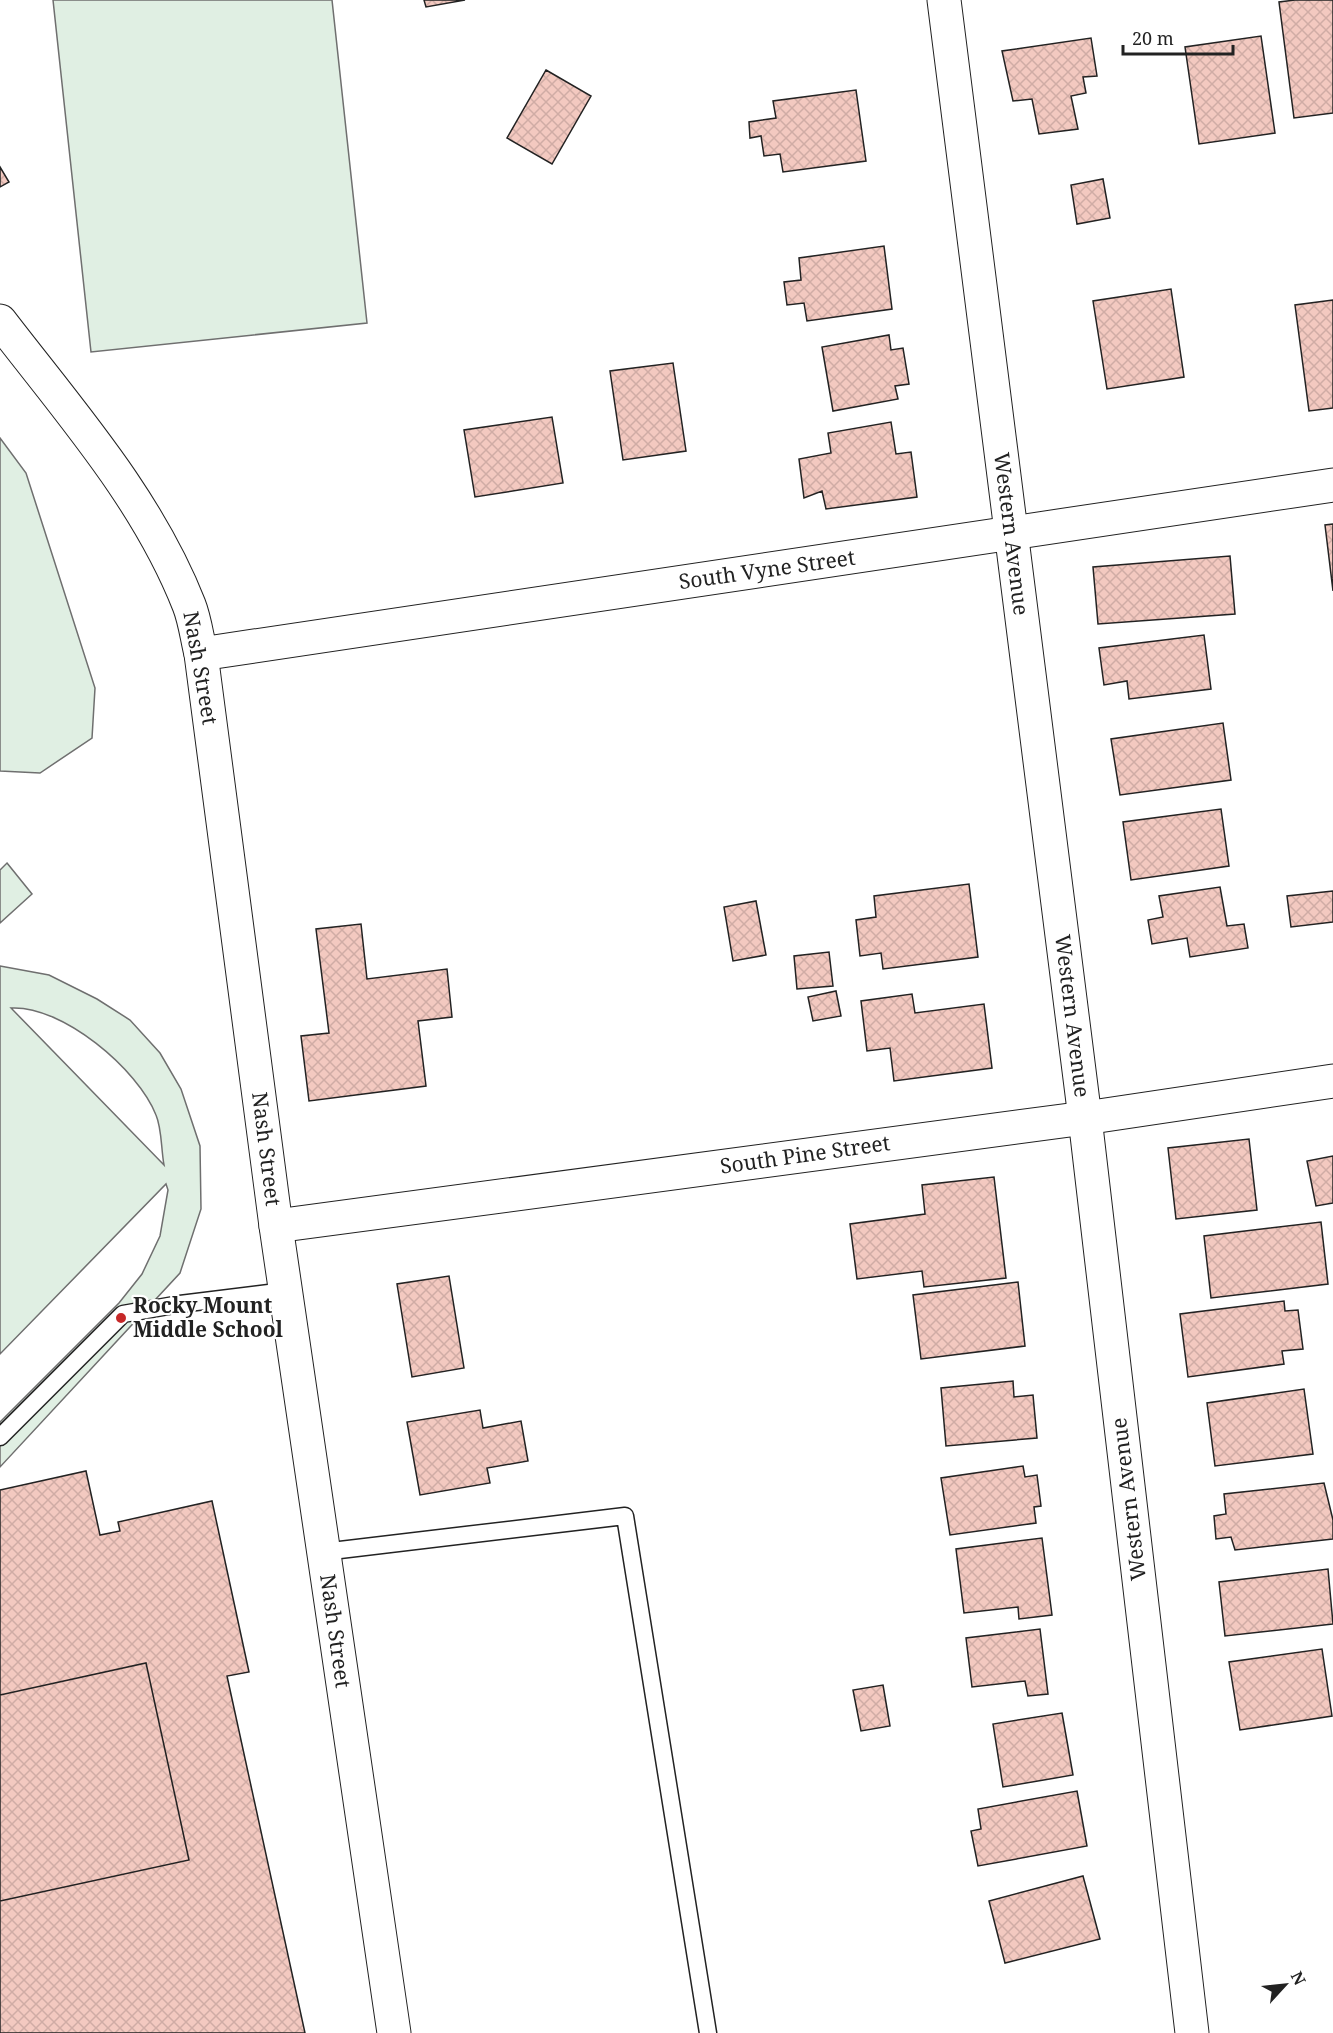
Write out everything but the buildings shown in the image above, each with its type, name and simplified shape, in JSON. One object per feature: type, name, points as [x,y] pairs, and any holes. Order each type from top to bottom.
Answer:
[{"type":"street","name":"Western Avenue","points":[[944,0],[1085,1118],[1192,2033]]},
{"type":"street","name":"Nash Street","points":[[0,321],[128,489],[164,548],[190,608],[201,654],[285,1291],[394,2033]]},
{"type":"street","name":"South Vyne Street","points":[[201,654],[1333,485]]},
{"type":"street","name":"South Pine Street","points":[[276,1226],[1085,1118],[1333,1081]]},
{"type":"lane","points":[[0,1437],[123,1314],[211,1299],[285,1291]]},
{"type":"lane","points":[[323,1552],[625,1516],[708,2033]]},
{"type":"green space","points":[[53,0],[332,0],[367,323],[91,352]]},
{"type":"green space","points":[[0,438],[26,473],[95,688],[92,738],[40,773],[0,771]]},
{"type":"green space","points":[[7,863],[32,894],[0,923],[0,870]]},
{"type":"green space","points":[[0,966],[49,975],[97,999],[130,1020],[160,1053],[181,1089],[200,1146],[201,1209],[180,1273],[0,1467],[0,1422],[119,1303],[142,1274],[160,1236],[168,1190],[166,1184],[0,1354]],"holes":[[[11,1008],[31,1010],[53,1017],[75,1028],[116,1060],[133,1078],[147,1097],[156,1115],[164,1165]]]},
{"type":"place","name":"Rocky Mount Middle School","points":[[121,1318]]}]
